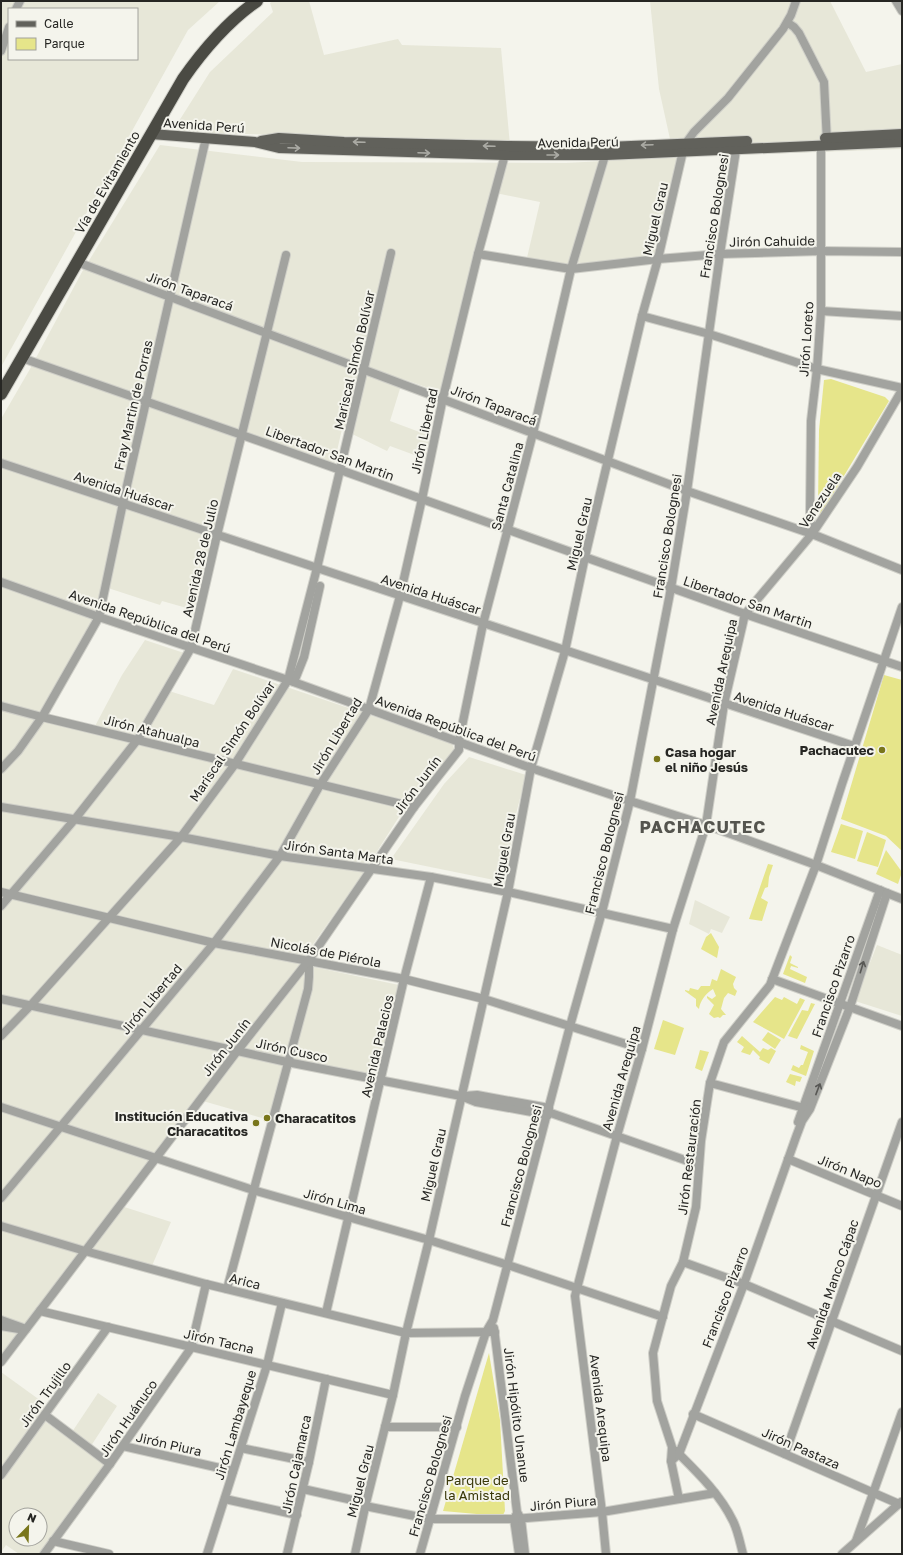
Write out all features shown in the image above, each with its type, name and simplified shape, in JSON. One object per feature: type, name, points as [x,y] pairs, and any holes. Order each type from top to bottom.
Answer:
[{"type":"highway","name":"Vía de Evitamiento","points":[[1,394],[182,78],[200,54],[222,30],[244,10],[257,1]]},
{"type":"main road","name":"Avenida Perú","points":[[151,134],[255,142],[279,138],[506,151],[607,151],[737,145],[902,142]]},
{"type":"main road","name":"Avenida Perú","points":[[825,143],[902,134]]},
{"type":"street","points":[[685,147],[694,132],[728,98],[788,23],[796,1]]},
{"type":"street","points":[[896,1],[902,11]]},
{"type":"street","name":"Jirón Loreto","points":[[788,23],[799,33],[826,87],[821,252],[821,311],[811,421],[810,515],[812,534]]},
{"type":"street","points":[[1,51],[8,30]]},
{"type":"street","name":"Fray Martin de Porras","points":[[1,769],[18,751],[42,717],[98,617],[206,138]]},
{"type":"street","name":"Francisco Bolognesi","points":[[420,1554],[465,1396],[491,1332],[630,801],[671,588],[687,491],[720,254],[737,145]]},
{"type":"street","name":"Miguel Grau","points":[[355,1554],[429,1240],[508,892],[531,768],[565,651],[585,557],[609,461],[642,316],[658,259],[685,147]]},
{"type":"street","name":"Jirón Libertad","points":[[1,1198],[214,943],[280,856],[320,785],[369,709],[400,596],[443,398],[478,254],[506,151]]},
{"type":"street","name":"Santa Catalina","points":[[459,741],[483,624],[534,433],[571,270],[607,151]]},
{"type":"street","name":"Mariscal SImón Bolívar","points":[[1,1036],[31,1005],[180,837],[235,764],[291,681],[391,252]]},
{"type":"street","name":"Jirón Cahuide","points":[[478,254],[571,270],[658,259],[720,254],[902,252]]},
{"type":"street","name":"Avenida 28 de Julio","points":[[1,906],[75,819],[138,739],[191,648],[266,332],[286,255]]},
{"type":"street","name":"Jirón Taparacá","points":[[77,262],[364,368],[687,491],[812,534],[902,570]]},
{"type":"street","points":[[821,311],[902,316]]},
{"type":"street","points":[[642,316],[709,334],[817,368],[902,389]]},
{"type":"street","name":"Libertador San Martin","points":[[22,358],[745,614],[902,667]]},
{"type":"street","name":"Venezuela","points":[[745,614],[812,534],[857,467],[902,389]]},
{"type":"street","name":"Avenida Huáscar","points":[[1,462],[483,624],[854,746]]},
{"type":"street","name":"Avenida República del Perú","points":[[1,582],[98,617],[291,681],[531,768],[706,825],[816,865],[902,899]]},
{"type":"street","points":[[291,681],[304,657],[320,586]]},
{"type":"street","name":"Jirón Restauración","points":[[679,1499],[671,1461],[672,1447],[657,1401],[653,1353],[671,1286],[683,1262],[696,1207],[701,1141],[710,1083],[724,1042],[770,985],[816,865],[854,746],[902,607]]},
{"type":"street","name":"Avenida Arequipa","points":[[606,1554],[575,1296],[576,1289],[642,1049],[673,928],[706,825],[724,704],[745,614]]},
{"type":"street","name":"Jirón Atahualpa","points":[[1,706],[414,807]]},
{"type":"street","name":"Jirón Junín","points":[[1,1362],[238,1050],[309,960],[414,807],[459,750],[459,741]]},
{"type":"street","name":"Jirón Santa Marta","points":[[1,807],[180,837],[280,856],[431,877],[508,892],[673,928]]},
{"type":"street","name":"Avenida Palacios","points":[[326,1314],[382,1081],[404,979],[431,877]]},
{"type":"street","name":"Francisco Pizarro","points":[[807,1109],[840,1003],[884,891]]},
{"type":"street","name":"Francisco Pizarro","points":[[671,1461],[679,1454],[693,1414],[744,1284],[796,1137],[799,1120],[807,1109],[850,1007],[884,891]]},
{"type":"street","name":"Nicolás de Piérola","points":[[1,892],[214,943],[404,979],[484,998],[642,1049]]},
{"type":"street","points":[[227,1289],[309,984],[309,960]]},
{"type":"street","points":[[772,979],[902,1026]]},
{"type":"street","name":"Jirón Cusco","points":[[1,999],[287,1062],[461,1096],[477,1095],[548,1111],[699,1164]]},
{"type":"street","points":[[710,1083],[807,1109]]},
{"type":"street","name":"Jirón Lima","points":[[1,1107],[155,1159],[253,1190],[429,1240],[663,1317]]},
{"type":"street","name":"Avenida Manco Cápac","points":[[785,1454],[902,1122]]},
{"type":"street","name":"Jirón Napo","points":[[788,1159],[902,1206]]},
{"type":"street","name":"Arica","points":[[1,1226],[206,1284],[406,1333],[491,1332]]},
{"type":"street","points":[[683,1262],[744,1284],[902,1351]]},
{"type":"street","name":"Jirón Huánuco","points":[[44,1554],[123,1446],[191,1348],[206,1284]]},
{"type":"street","name":"Jirón Lambayeque","points":[[208,1554],[267,1364],[282,1303]]},
{"type":"street","name":"Jirón Tacna","points":[[40,1311],[393,1395]]},
{"type":"street","points":[[1,1320],[26,1329]]},
{"type":"street","points":[[1,1326],[26,1329]]},
{"type":"street","name":"Jirón Trujillo","points":[[1,1475],[108,1327]]},
{"type":"street","name":"Jirón Hipólito Unanue","points":[[491,1332],[517,1517],[525,1554]]},
{"type":"street","name":"Jirón Cajamarca","points":[[287,1554],[303,1489],[326,1379]]},
{"type":"street","points":[[856,1540],[902,1412]]},
{"type":"street","name":"Jirón Pastaza","points":[[693,1414],[900,1503]]},
{"type":"street","points":[[45,1415],[110,1464]]},
{"type":"street","points":[[385,1427],[457,1427]]},
{"type":"street","name":"Jirón Piura","points":[[123,1446],[233,1471]]},
{"type":"street","name":"Jirón Restauración","points":[[672,1447],[715,1493],[734,1522],[743,1554]]},
{"type":"street","points":[[241,1448],[309,1462]]},
{"type":"street","name":"Jirón Piura","points":[[303,1489],[430,1519],[517,1517],[602,1512],[715,1493]]},
{"type":"street","points":[[225,1499],[297,1515]]},
{"type":"street","points":[[842,1554],[856,1540],[900,1503]]},
{"type":"street","name":"Jirón Hipólito Unanue","points":[[517,1517],[519,1554]]},
{"type":"street","points":[[54,1541],[109,1554]]},
{"type":"shaded area","points":[[1,1],[220,1],[188,30],[1,367]]},
{"type":"shaded area","points":[[273,1],[309,1],[324,55],[398,39],[402,45],[501,48],[510,145],[323,136],[172,132],[210,72],[273,12],[270,3]]},
{"type":"shaded area","points":[[650,1],[830,1],[866,72],[902,64],[902,149],[677,157],[670,139],[659,89]]},
{"type":"shaded area","points":[[160,145],[302,162],[566,163],[677,157],[654,258],[569,270],[526,262],[540,202],[491,192],[440,392],[403,379],[390,421],[433,437],[428,460],[390,446],[387,451],[342,429],[334,464],[239,432],[194,610],[162,601],[160,605],[108,588],[94,620],[45,715],[94,728],[122,675],[145,640],[190,655],[169,691],[214,705],[233,669],[452,743],[455,751],[404,809],[360,878],[299,964],[399,985],[377,1078],[284,1064],[269,1120],[196,1099],[115,1204],[171,1222],[151,1268],[83,1248],[1,1359],[1,419],[30,369],[82,272]]},
{"type":"shaded area","points":[[469,757],[526,775],[516,814],[504,882],[391,859],[444,784]]},
{"type":"shaded area","points":[[695,900],[730,917],[722,933],[711,929],[709,934],[689,924]]},
{"type":"shaded area","points":[[877,945],[902,955],[902,1016],[855,1001]]},
{"type":"shaded area","points":[[1,1372],[48,1406],[40,1418],[68,1438],[98,1393],[117,1406],[87,1452],[104,1465],[48,1543],[48,1507],[8,1507],[8,1546],[6,1545],[1,1552]]},
{"type":"shaded area","points":[[9,1547],[45,1547],[40,1554],[19,1554]]},
{"type":"green space","points":[[831,379],[885,397],[889,401],[821,514],[819,513],[818,507],[819,430],[824,380]]},
{"type":"green space","name":"Pachacutec","points":[[884,675],[902,680],[902,851],[886,836],[841,819]]},
{"type":"green space","points":[[841,824],[863,831],[855,859],[831,852]]},
{"type":"green space","points":[[867,832],[886,840],[878,867],[857,861]]},
{"type":"green space","points":[[886,850],[902,872],[898,884],[876,874]]},
{"type":"green space","points":[[768,864],[773,865],[769,877],[768,887],[765,888],[761,898],[768,902],[762,921],[749,919]]},
{"type":"green space","points":[[711,933],[719,947],[717,958],[701,949],[706,937]]},
{"type":"green space","points":[[790,955],[792,957],[790,963],[798,968],[791,966],[790,969],[807,977],[805,983],[783,974]]},
{"type":"green space","points":[[721,969],[736,977],[733,984],[737,991],[735,996],[728,993],[724,998],[721,1009],[726,1015],[723,1015],[720,1018],[714,1018],[709,1014],[714,1005],[707,998],[707,996],[712,999],[716,996],[713,989],[704,998],[699,1009],[696,1006],[696,999],[685,990],[689,991],[690,988],[698,990],[701,986],[710,986],[712,979],[717,981]]},
{"type":"green space","points":[[775,997],[782,1000],[784,997],[797,1004],[800,998],[805,1000],[784,1039],[753,1022]]},
{"type":"green space","points":[[811,1003],[815,1004],[797,1039],[788,1036],[802,1010],[808,1011]]},
{"type":"green space","points":[[663,1020],[684,1028],[675,1055],[654,1049]]},
{"type":"green space","points":[[768,1032],[781,1040],[775,1049],[762,1040]]},
{"type":"green space","points":[[742,1036],[760,1052],[763,1048],[768,1050],[771,1048],[776,1051],[769,1064],[759,1059],[760,1057],[753,1050],[750,1055],[741,1052],[744,1047],[737,1042]]},
{"type":"green space","points":[[801,1045],[814,1051],[806,1076],[791,1070],[793,1065],[799,1068],[803,1065],[808,1052],[800,1049]]},
{"type":"green space","points":[[700,1050],[709,1052],[702,1071],[695,1068]]},
{"type":"green space","points":[[790,1074],[802,1077],[800,1082],[796,1081],[795,1086],[786,1082]]},
{"type":"green space","name":"Parque de la Amistad","points":[[489,1353],[500,1420],[505,1511],[503,1515],[499,1516],[443,1511]]},
{"type":"place","name":"Pachacutec","points":[[882,750]]},
{"type":"place","name":"Casa hogar el niño Jesús","points":[[657,759]]},
{"type":"place","name":"Characatitos","points":[[267,1118]]},
{"type":"place","name":"Institución Educativa Characatitos","points":[[256,1123]]},
{"type":"district","name":"PACHACUTEC","points":[[703,826]]}]
